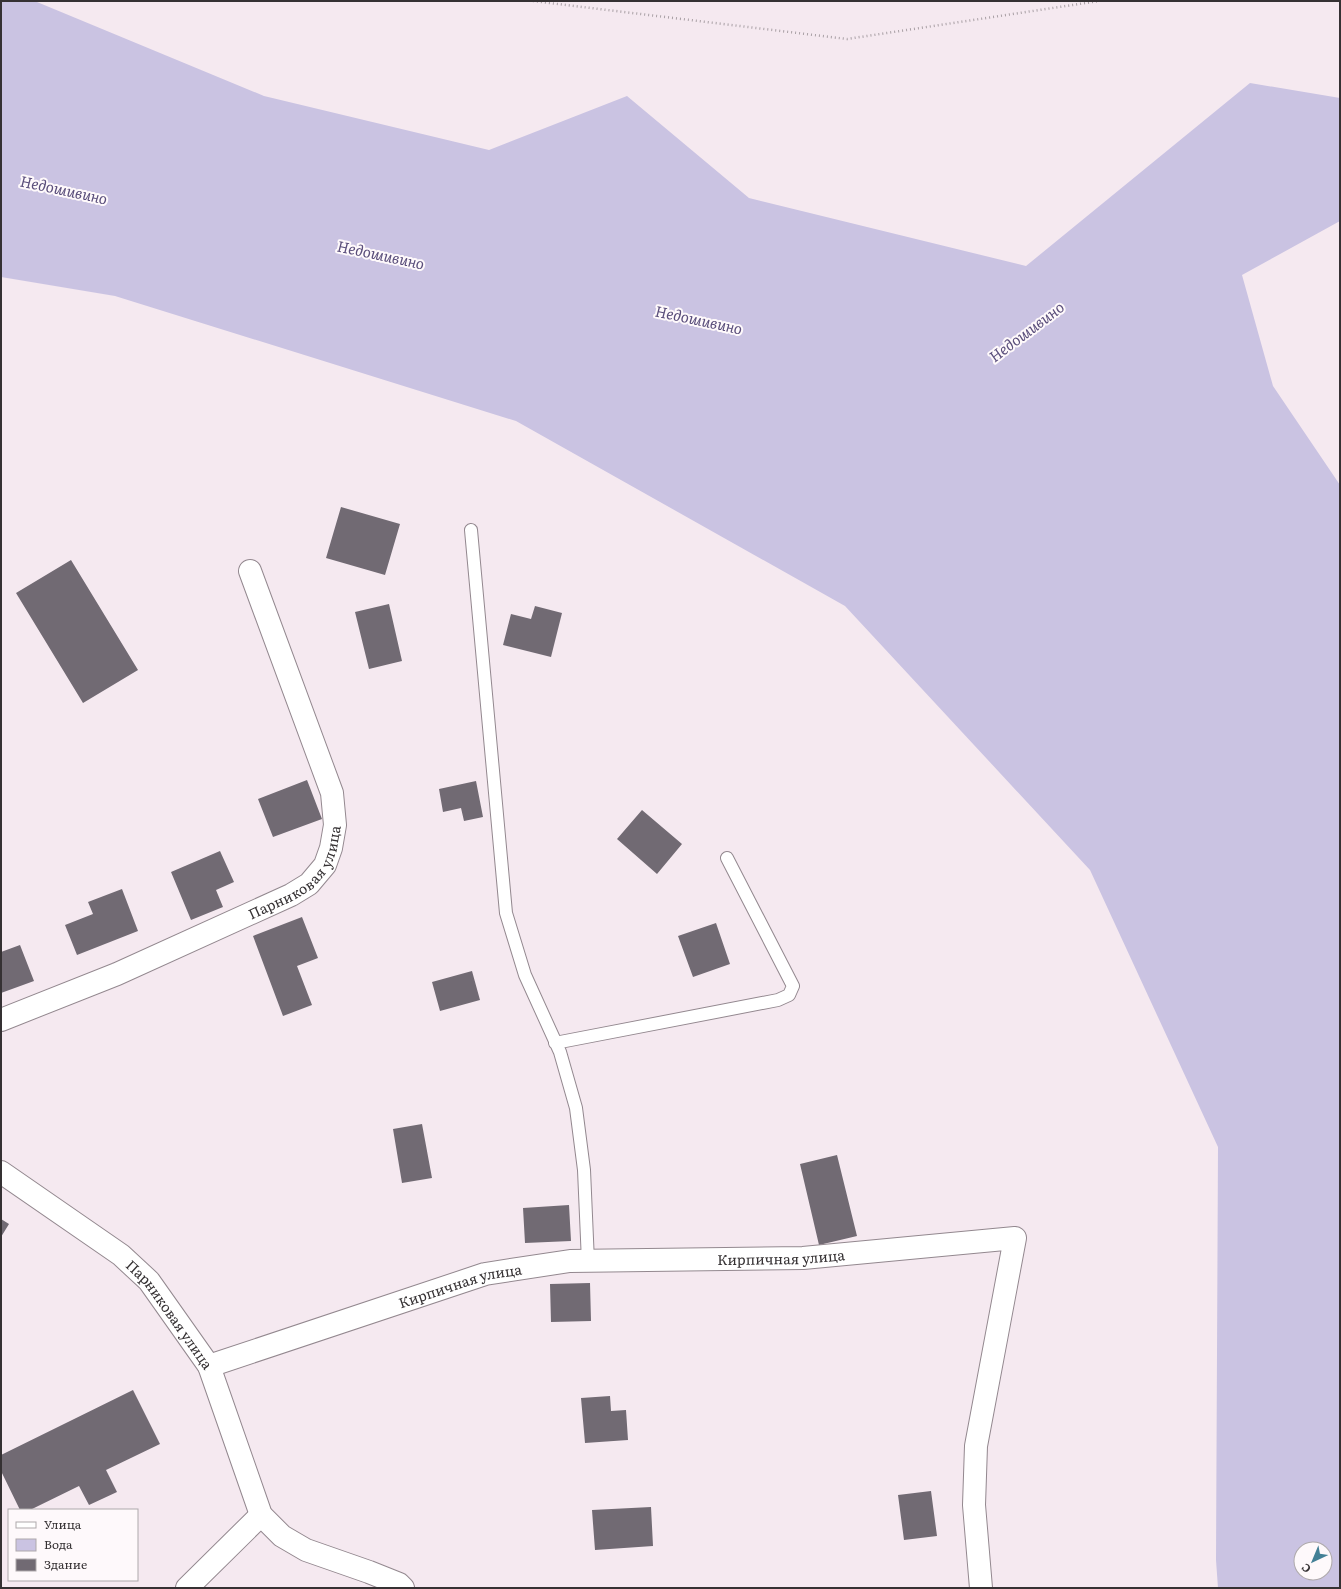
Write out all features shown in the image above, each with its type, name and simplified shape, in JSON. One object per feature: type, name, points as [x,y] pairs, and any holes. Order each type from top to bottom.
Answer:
[{"type":"street","name":"Парниковая улица","points":[[1,1020],[117,974],[291,895],[309,884],[325,865],[332,848],[336,825],[332,793],[250,571]]},
{"type":"street","name":"Парниковая улица","points":[[1,1172],[121,1254],[148,1281],[209,1366],[261,1515],[282,1536],[306,1550],[393,1582],[403,1588]]},
{"type":"street","name":"Кирпичная улица","points":[[209,1366],[485,1274],[570,1262],[803,1258],[1014,1238],[976,1446],[974,1505],[981,1588]]},
{"type":"street","points":[[187,1588],[261,1515]]},
{"type":"lane","points":[[471,530],[506,913],[526,975],[560,1052],[576,1108],[584,1170],[588,1262]]},
{"type":"lane","points":[[555,1043],[778,1000],[789,995],[793,986],[727,858]]},
{"type":"path","points":[[533,1],[847,39],[1099,1]]},
{"type":"water","name":"Недошивино","points":[[1,1],[37,2],[264,96],[489,150],[627,96],[749,198],[1026,266],[1250,83],[1340,98],[1340,221],[1242,275],[1273,386],[1340,485],[1340,1588],[1218,1588],[1216,1560],[1218,1147],[1090,870],[845,606],[516,421],[115,296],[1,277]]},
{"type":"building","points":[[341,507],[400,524],[385,575],[326,558]]},
{"type":"building","points":[[71,560],[138,670],[83,703],[16,593]]},
{"type":"building","points":[[389,604],[402,661],[369,669],[355,612]]},
{"type":"building","points":[[535,606],[562,613],[551,657],[503,645],[511,614],[531,619]]},
{"type":"building","points":[[307,780],[322,819],[273,837],[258,799]]},
{"type":"building","points":[[476,781],[483,817],[464,821],[461,808],[443,812],[439,789]]},
{"type":"building","points":[[642,810],[682,844],[657,874],[617,839]]},
{"type":"building","points":[[220,851],[234,882],[216,890],[223,907],[191,920],[171,872]]},
{"type":"building","points":[[122,889],[138,931],[77,955],[65,925],[93,914],[88,902]]},
{"type":"building","points":[[302,917],[318,958],[297,966],[312,1005],[283,1016],[253,936]]},
{"type":"building","points":[[716,923],[730,964],[693,977],[678,936]]},
{"type":"building","points":[[20,945],[34,981],[1,993],[1,952]]},
{"type":"building","points":[[472,971],[480,1000],[440,1011],[432,982]]},
{"type":"building","points":[[422,1124],[432,1178],[402,1183],[393,1129]]},
{"type":"building","points":[[837,1155],[857,1236],[819,1245],[800,1164]]},
{"type":"building","points":[[569,1205],[571,1241],[525,1243],[523,1208]]},
{"type":"building","points":[[1,1219],[9,1224],[1,1237]]},
{"type":"building","points":[[590,1283],[591,1321],[551,1322],[550,1284]]},
{"type":"building","points":[[133,1390],[160,1444],[106,1470],[117,1492],[89,1505],[79,1486],[32,1509],[20,1509],[1,1471],[1,1455]]},
{"type":"building","points":[[610,1396],[611,1411],[626,1410],[628,1440],[585,1443],[581,1398]]},
{"type":"building","points":[[931,1491],[937,1536],[904,1540],[898,1495]]},
{"type":"building","points":[[651,1507],[653,1546],[595,1550],[592,1510]]}]
